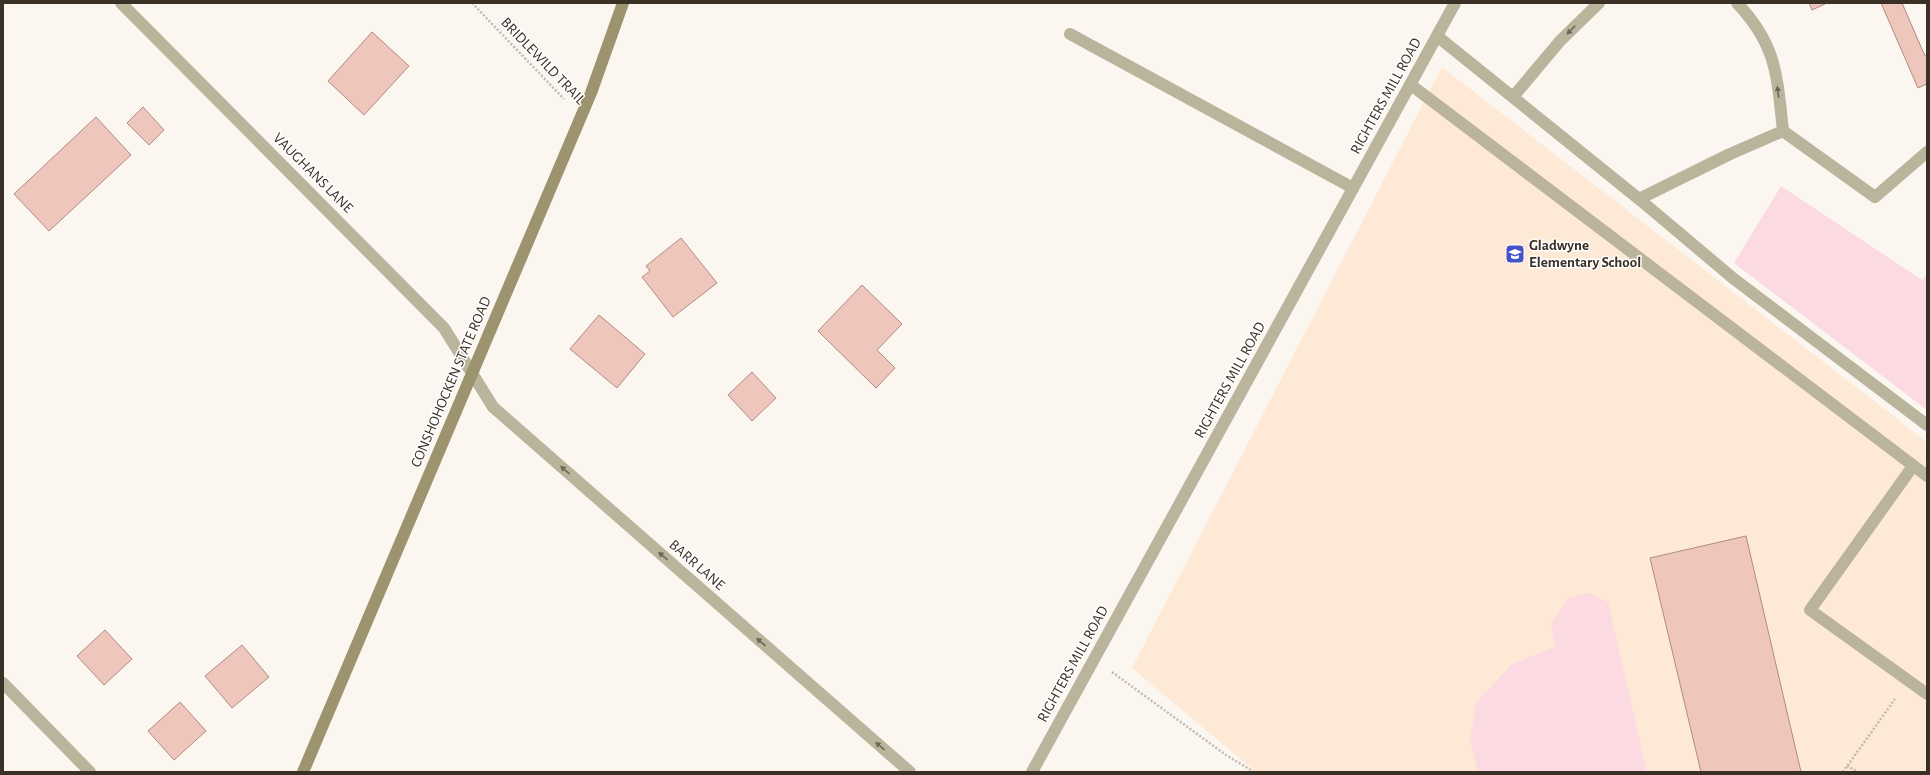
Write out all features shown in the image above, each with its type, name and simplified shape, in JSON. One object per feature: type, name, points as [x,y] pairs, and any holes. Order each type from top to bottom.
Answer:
[{"type":"main road","name":"CONSHOHOCKEN STATE ROAD","points":[[303,772],[581,117],[610,44],[623,3]]},
{"type":"street","name":"VAUGHANS LANE","points":[[121,3],[444,328],[472,374]]},
{"type":"street","name":"RIGHTERS MILL ROAD","points":[[1032,772],[1455,3]]},
{"type":"street","points":[[1513,97],[1560,41],[1599,3]]},
{"type":"street","points":[[1737,3],[1758,29],[1768,46],[1778,89],[1783,131],[1875,197],[1927,152]]},
{"type":"street","points":[[1070,34],[1353,188]]},
{"type":"street","points":[[1437,36],[1639,199],[1734,279],[1927,425]]},
{"type":"street","points":[[1411,85],[1927,476]]},
{"type":"street","points":[[1639,199],[1730,154],[1783,131]]},
{"type":"street","name":"BARR LANE","points":[[472,374],[493,407],[910,772]]},
{"type":"street","points":[[1913,466],[1810,610],[1927,694]]},
{"type":"street","points":[[3,683],[90,772]]},
{"type":"path","name":"BRIDLEWILD TRAIL","points":[[472,3],[581,117]]},
{"type":"path","points":[[1094,658],[1226,754],[1254,772]]},
{"type":"path","points":[[1843,772],[1908,681]]},
{"type":"path","points":[[1848,766],[1858,772]]},
{"type":"shaded area","name":"Gladwyne Elementary School","points":[[1442,67],[1927,442],[1927,772],[1256,772],[1132,668]]},
{"type":"shaded area","points":[[1781,186],[1922,280],[1927,274],[1927,410],[1734,263]]},
{"type":"shaded area","points":[[1589,593],[1608,602],[1647,772],[1478,772],[1470,741],[1476,703],[1512,664],[1555,647],[1551,624],[1568,598]]},
{"type":"building","points":[[1809,3],[1827,3],[1812,10]]},
{"type":"building","points":[[1881,3],[1902,3],[1925,56],[1927,55],[1927,84],[1918,88]]},
{"type":"building","points":[[372,32],[409,66],[364,115],[328,81]]},
{"type":"building","points":[[143,107],[164,130],[149,145],[127,123]]},
{"type":"building","points":[[96,117],[131,155],[49,231],[14,194]]},
{"type":"building","points":[[681,238],[717,283],[673,317],[642,277],[650,271],[646,266]]},
{"type":"building","points":[[862,285],[902,324],[877,350],[895,368],[876,388],[818,331]]},
{"type":"building","points":[[599,315],[645,354],[617,388],[570,349]]},
{"type":"building","points":[[752,372],[776,398],[752,421],[728,395]]},
{"type":"building","points":[[1746,536],[1801,772],[1701,772],[1650,558]]},
{"type":"building","points":[[105,630],[132,659],[104,685],[77,656]]},
{"type":"building","points":[[242,645],[269,677],[232,708],[205,676]]},
{"type":"building","points":[[180,702],[206,731],[174,760],[148,731]]},
{"type":"place","name":"Gladwyne Elementary School","points":[[1515,254]]}]
